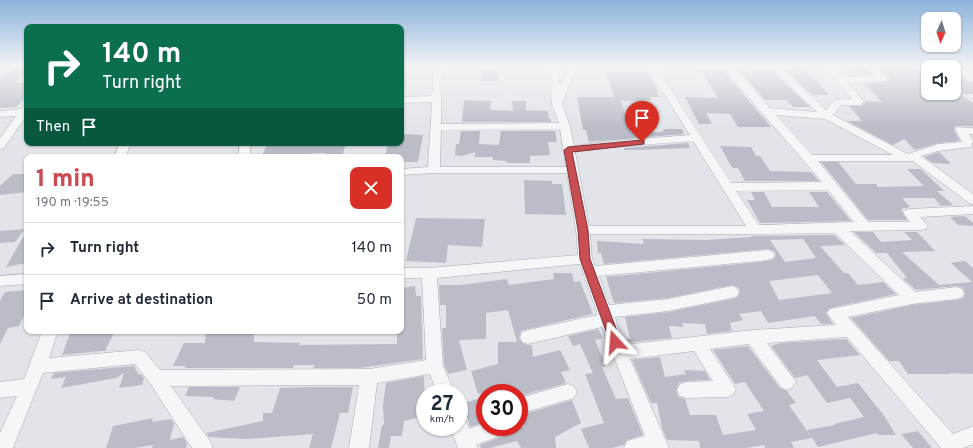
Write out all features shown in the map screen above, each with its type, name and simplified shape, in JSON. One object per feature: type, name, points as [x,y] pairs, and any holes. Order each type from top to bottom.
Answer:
[{"type":"street","points":[[434,170],[437,87]]},
{"type":"street","points":[[555,87],[557,104],[565,126],[588,266],[619,353],[658,446],[634,448]]},
{"type":"street","points":[[557,104],[565,87]]},
{"type":"street","points":[[664,87],[755,230]]},
{"type":"street","points":[[745,87],[809,158],[830,186],[864,226]]},
{"type":"street","points":[[796,87],[827,116],[909,157],[943,145],[968,145],[967,138],[960,129],[973,131]]},
{"type":"street","points":[[827,116],[838,102],[858,102],[846,87]]},
{"type":"street","points":[[404,100],[437,99]]},
{"type":"street","points":[[0,114],[24,110]]},
{"type":"street","points":[[766,111],[827,116]]},
{"type":"street","points":[[0,146],[24,113]]},
{"type":"street","points":[[435,127],[565,126]]},
{"type":"street","points":[[568,150],[614,144],[697,138]]},
{"type":"street","points":[[809,158],[915,157],[973,200]]},
{"type":"street","points":[[404,172],[434,170],[573,170]]},
{"type":"street","points":[[727,187],[830,186]]},
{"type":"street","points":[[583,230],[755,230],[864,226],[921,226],[909,213],[973,210]]},
{"type":"street","points":[[838,228],[912,298]]},
{"type":"street","points":[[404,274],[588,266],[768,255]]},
{"type":"street","points":[[429,273],[435,366],[442,384]]},
{"type":"street","points":[[0,281],[24,279]]},
{"type":"street","points":[[528,337],[606,316],[732,292]]},
{"type":"street","points":[[957,293],[912,298],[835,313],[951,446],[973,435]]},
{"type":"street","points":[[619,353],[753,337],[851,330]]},
{"type":"street","points":[[3,448],[30,386],[49,334]]},
{"type":"street","points":[[753,337],[787,382]]},
{"type":"street","points":[[686,390],[727,389],[698,344]]},
{"type":"street","points":[[38,366],[139,356],[156,378],[203,448]]},
{"type":"street","points":[[156,378],[369,377],[435,366]]},
{"type":"street","points":[[359,448],[369,377]]},
{"type":"street","points":[[0,390],[30,386]]},
{"type":"street","points":[[528,403],[568,392]]},
{"type":"street","points":[[464,438],[476,434]]},
{"type":"building","points":[[0,87],[24,87],[24,99],[16,107],[0,108]]},
{"type":"building","points":[[611,87],[655,87],[659,97],[650,97],[652,100],[621,101],[631,131],[660,132],[664,131],[663,129],[682,129],[684,134],[589,142],[586,130],[583,130],[577,97],[614,97]]},
{"type":"building","points":[[711,87],[737,87],[771,127],[738,127],[730,114],[706,113],[712,124],[699,124],[685,97],[718,98]]},
{"type":"building","points":[[753,87],[789,87],[810,107],[793,107],[787,100],[765,100]]},
{"type":"building","points":[[804,87],[822,87],[829,95],[812,95]]},
{"type":"building","points":[[867,87],[921,87],[921,100],[961,100],[961,95],[973,103],[973,126],[955,126],[954,130],[960,141],[938,143],[915,150],[904,139],[893,145],[847,121],[862,121],[849,106],[860,106],[865,103],[865,101],[882,102]]},
{"type":"building","points":[[961,87],[973,87],[973,94],[961,94]]},
{"type":"building","points":[[464,100],[491,101],[490,110],[513,111],[512,101],[526,101],[526,110],[548,111],[551,122],[462,122]]},
{"type":"building","points":[[461,131],[480,131],[479,144],[499,145],[501,131],[555,131],[557,142],[548,142],[550,155],[530,156],[530,163],[507,163],[507,161],[493,160],[493,157],[475,157],[475,152],[462,156],[455,155],[456,144],[459,144]]},
{"type":"building","points":[[404,134],[423,135],[418,162],[404,162],[404,154],[386,154],[388,146],[404,146]]},
{"type":"building","points":[[688,143],[690,148],[624,150],[624,148]]},
{"type":"building","points":[[266,146],[345,146],[343,154],[262,154]]},
{"type":"building","points":[[720,146],[751,147],[756,156],[760,156],[770,171],[811,172],[819,181],[745,181],[738,168],[733,168],[730,164]]},
{"type":"building","points":[[939,152],[951,164],[933,163],[924,157]]},
{"type":"building","points":[[821,162],[838,162],[856,184],[876,184],[878,187],[924,186],[907,169],[921,169],[944,191],[937,191],[953,205],[941,206],[934,198],[902,198],[910,207],[901,209],[907,220],[868,220]]},
{"type":"building","points":[[13,174],[24,174],[24,192],[0,195],[0,186]]},
{"type":"building","points":[[524,180],[552,181],[552,184],[562,184],[566,215],[525,214]]},
{"type":"building","points":[[751,192],[764,192],[772,207],[819,207],[809,192],[827,192],[851,221],[760,223],[747,200],[755,200]]},
{"type":"building","points":[[965,216],[973,223],[973,226],[958,225],[950,217]]},
{"type":"building","points":[[416,218],[485,219],[482,247],[448,245],[446,263],[406,261]]},
{"type":"building","points":[[24,229],[15,242],[0,243],[0,231]]},
{"type":"building","points":[[854,232],[873,232],[881,242],[912,240],[904,232],[917,232],[935,251],[902,252],[939,285],[972,282],[951,263],[965,261],[973,268],[973,374],[908,374],[899,361],[889,361],[851,318],[912,305],[957,300],[963,298],[965,294],[963,288],[957,286],[916,290],[903,279],[907,278],[887,253],[876,253]]},
{"type":"building","points":[[24,235],[24,264],[6,267]]},
{"type":"building","points":[[834,235],[845,245],[820,246],[844,273],[848,273],[858,285],[883,282],[896,294],[830,308],[826,313],[833,324],[821,324],[815,316],[768,323],[761,311],[739,314],[743,320],[730,323],[732,331],[707,334],[705,324],[682,323],[683,327],[669,326],[672,338],[626,343],[625,339],[630,339],[625,317],[668,312],[732,299],[738,297],[740,291],[738,287],[732,285],[668,298],[614,303],[606,277],[768,261],[774,259],[776,254],[774,251],[768,249],[604,264],[601,253],[598,253],[597,241],[644,244],[642,239],[705,240],[752,237],[750,236]],"holes":[[[803,239],[816,258],[785,262],[770,240]],[[818,275],[832,293],[779,300],[769,281]]]},
{"type":"building","points":[[553,273],[572,273],[574,282],[580,281],[593,314],[521,331],[519,338],[522,343],[532,345],[533,357],[560,350],[570,370],[561,372],[566,383],[528,394],[528,384],[476,384],[476,387],[471,371],[498,364],[498,342],[517,342],[508,310],[486,313],[486,339],[459,340],[467,370],[448,374],[444,364],[442,328],[446,328],[446,305],[440,305],[439,285],[461,285],[507,279],[509,285],[554,279]]},
{"type":"building","points":[[415,286],[416,296],[421,296],[423,359],[360,368],[314,368],[314,365],[294,365],[293,368],[185,368],[186,366],[173,366],[184,343],[205,343],[206,334],[254,334],[254,342],[300,343],[299,345],[397,344],[397,334],[404,334],[404,288]]},
{"type":"building","points":[[24,290],[24,316],[19,326],[8,328],[0,344],[0,301],[5,292]]},
{"type":"building","points":[[598,329],[603,338],[595,340],[606,366],[602,367],[616,399],[628,398],[643,435],[627,440],[624,445],[611,448],[589,448],[581,429],[604,423],[585,374],[593,373],[580,344],[573,346],[568,336]]},
{"type":"building","points":[[70,334],[114,334],[105,351],[62,355]]},
{"type":"building","points":[[846,339],[860,355],[817,360],[837,387],[858,383],[885,417],[896,435],[878,435],[877,433],[818,447],[807,430],[835,425],[834,424],[864,417],[850,398],[827,403],[807,375],[795,378],[771,346],[781,343]]},
{"type":"building","points":[[748,346],[780,388],[787,391],[796,403],[789,405],[812,438],[791,442],[794,448],[765,448],[764,445],[746,448],[700,448],[699,441],[667,440],[662,428],[657,403],[651,403],[632,360],[660,357],[665,377],[686,374],[684,370],[705,371],[710,380],[686,381],[679,383],[676,391],[679,397],[685,399],[690,415],[716,415],[723,435],[756,430],[747,414],[764,411],[745,382],[735,384],[713,350]]},
{"type":"building","points":[[134,366],[139,375],[141,374],[144,378],[142,385],[119,388],[124,373],[116,378],[61,388],[66,377],[51,379],[54,373]]},
{"type":"building","points":[[424,376],[424,384],[416,384],[416,418],[404,421],[402,436],[391,436],[389,448],[378,448],[382,425],[384,425],[383,405],[386,383]]},
{"type":"building","points":[[189,387],[240,387],[234,401],[213,399],[214,397],[185,396]]},
{"type":"building","points":[[353,387],[348,413],[340,413],[331,448],[309,448],[313,434],[246,439],[209,437],[206,433],[263,421],[263,413],[272,413],[280,388]]},
{"type":"building","points":[[476,399],[476,425],[470,427],[468,420],[468,402]]},
{"type":"building","points":[[572,400],[581,423],[555,437],[556,448],[521,448],[517,441],[490,448],[481,448],[480,445],[503,436],[528,436],[528,413]]},
{"type":"building","points":[[153,418],[152,422],[171,419],[174,423],[170,440],[183,437],[187,443],[186,448],[152,448],[153,445],[135,448],[106,448],[113,426]]},
{"type":"building","points":[[918,431],[932,448],[913,448],[901,434]]},
{"type":"route","points":[[615,342],[608,319],[604,312],[585,259],[583,230],[573,170],[568,150],[642,142]]}]
